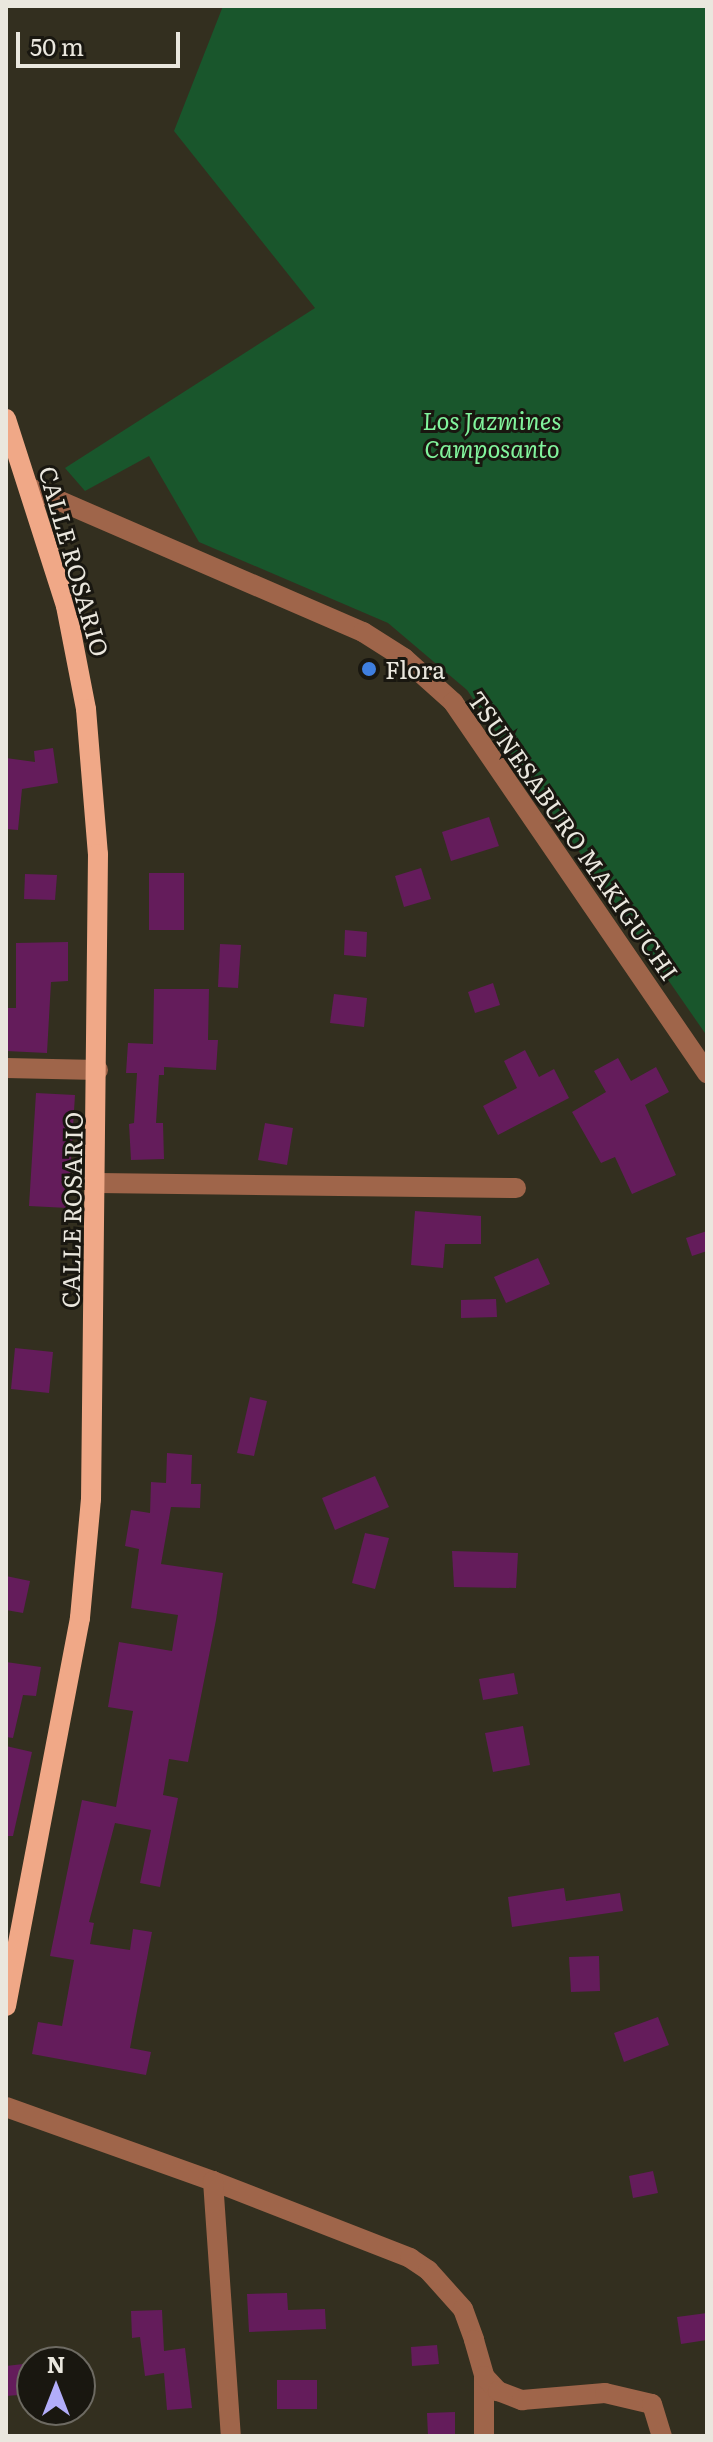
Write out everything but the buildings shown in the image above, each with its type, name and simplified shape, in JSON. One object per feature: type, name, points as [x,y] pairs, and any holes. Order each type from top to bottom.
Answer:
[{"type":"main road","name":"CALLE ROSARIO","points":[[6,419],[66,606],[91,753],[98,854],[95,1413],[80,1618],[6,2006]]},
{"type":"street","name":"TSUNESABURO MAKIGUCHI","points":[[30,488],[363,632],[404,658],[453,702],[707,1073]]},
{"type":"street","points":[[6,1068],[98,1070]]},
{"type":"street","points":[[98,1183],[516,1188]]},
{"type":"street","points":[[6,2107],[213,2181],[410,2258],[428,2270],[463,2309],[484,2376],[484,2436]]},
{"type":"street","points":[[213,2181],[231,2436]]},
{"type":"street","points":[[484,2376],[498,2391],[522,2400],[605,2393],[652,2404],[662,2436]]},
{"type":"green space","name":"Los Jazmines Camposanto","points":[[223,6],[707,6],[707,1036],[467,690],[388,623],[199,542],[149,456],[85,491],[65,468],[315,308],[174,131]]},
{"type":"place","name":"Flora","points":[[369,669]]}]
